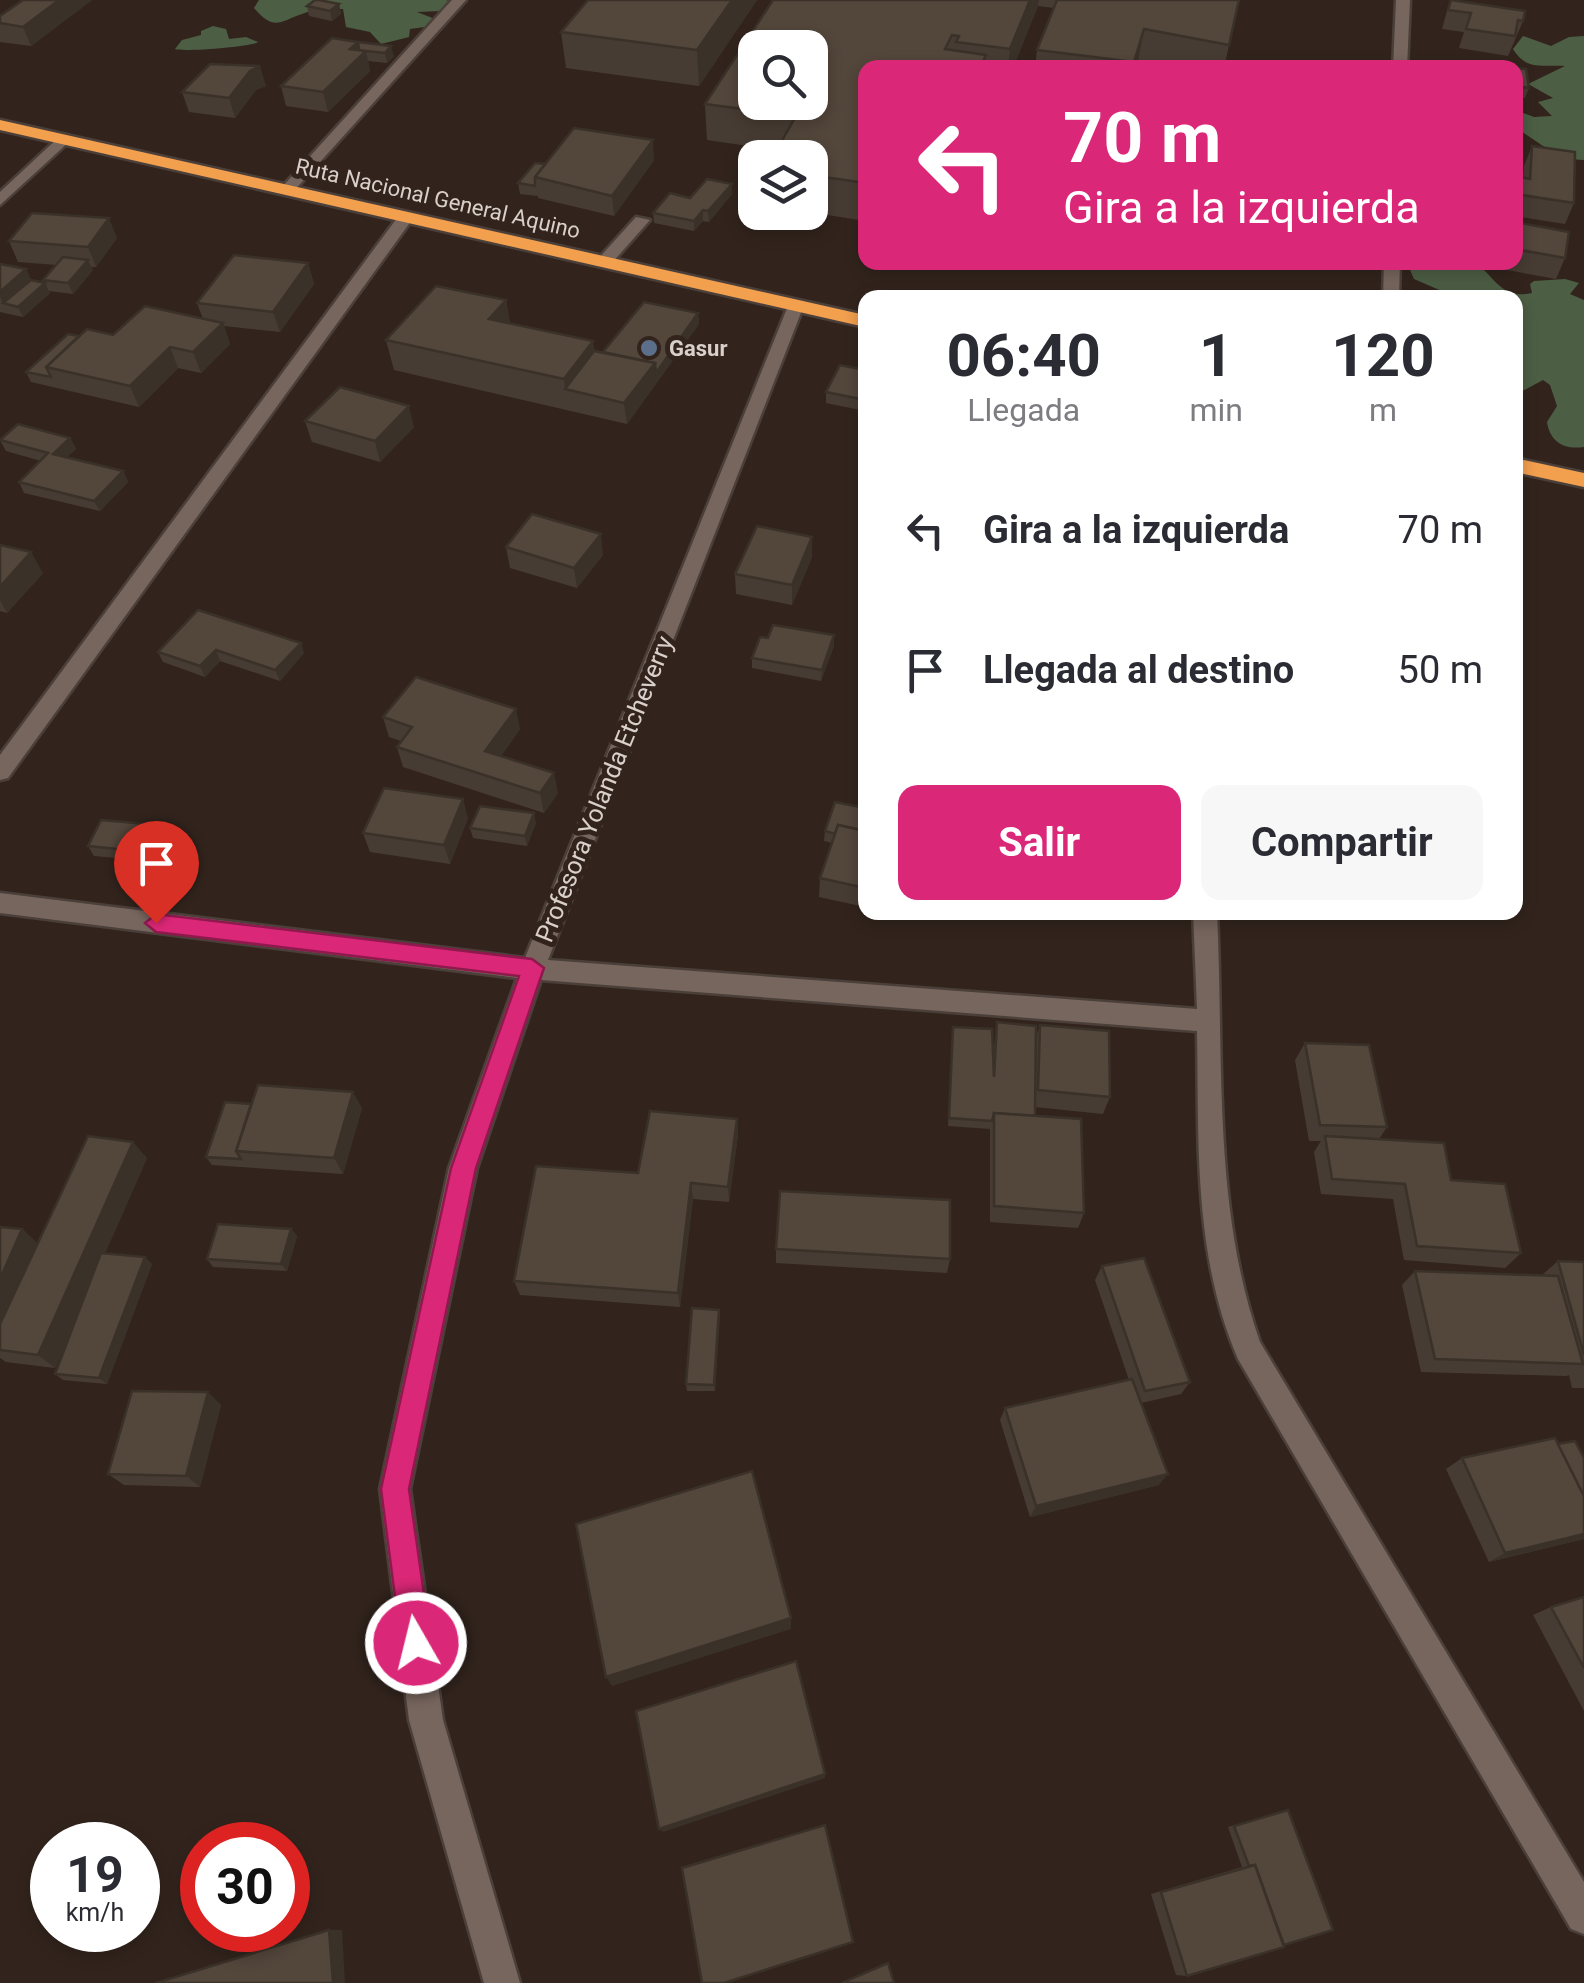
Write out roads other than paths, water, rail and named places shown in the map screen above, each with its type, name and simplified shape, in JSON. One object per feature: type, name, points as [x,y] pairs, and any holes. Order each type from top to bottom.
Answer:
[{"type":"highway","name":"Ruta Nacional General Aquino","points":[[0,125],[858,319]]},
{"type":"highway","points":[[1523,467],[1584,480]]},
{"type":"street","points":[[288,189],[459,0]]},
{"type":"street","points":[[1400,60],[1402,0]]},
{"type":"street","points":[[0,200],[64,140]]},
{"type":"street","points":[[0,772],[406,216]]},
{"type":"street","points":[[605,261],[642,220]]},
{"type":"street","name":"Profesora Yolanda Etcheverry","points":[[502,1983],[426,1720],[395,1489],[463,1168],[532,968],[796,306]]},
{"type":"street","points":[[0,903],[532,968],[1210,1021]]},
{"type":"street","points":[[1206,920],[1213,1190],[1228,1289],[1248,1349],[1584,1916]]},
{"type":"place","name":"Gasur","points":[[649,348]]}]
